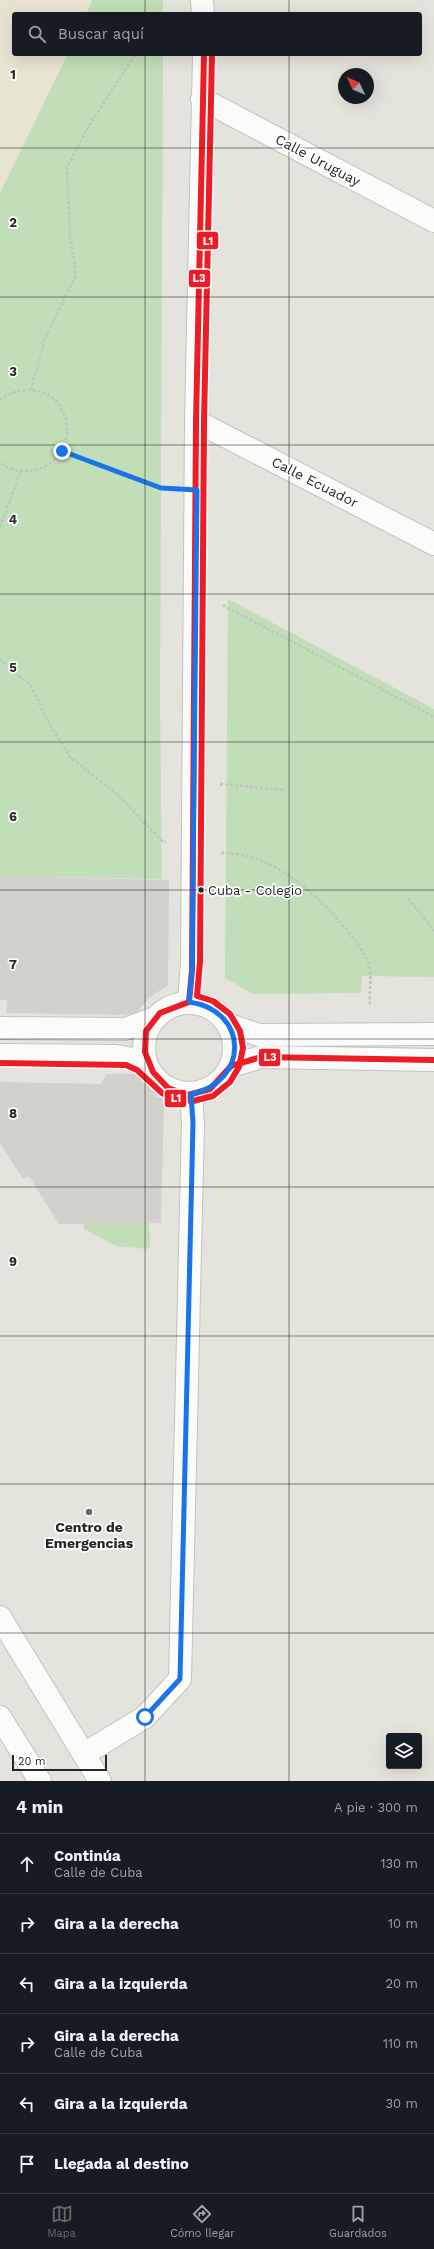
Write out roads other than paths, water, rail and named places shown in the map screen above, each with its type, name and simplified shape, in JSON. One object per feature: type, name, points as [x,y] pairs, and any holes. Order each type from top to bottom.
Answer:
[{"type":"street","points":[[202,0],[203,12]]},
{"type":"street","points":[[189,1002],[194,784],[197,490],[196,421],[204,56]]},
{"type":"street","name":"Calle Uruguay","points":[[202,99],[434,221]]},
{"type":"street","name":"Calle Ecuador","points":[[196,421],[434,544]]},
{"type":"street","points":[[189,1002],[212,1008],[222,1015],[229,1025],[234,1038],[235,1052],[231,1066],[215,1086],[204,1091],[191,1094],[168,1088],[158,1081],[151,1072],[145,1058],[144,1044],[147,1030],[155,1018],[164,1009],[176,1004],[189,1002]]},
{"type":"street","points":[[0,1028],[125,1029],[155,1018]]},
{"type":"street","points":[[229,1025],[259,1035],[434,1034]]},
{"type":"street","points":[[0,1055],[116,1056],[133,1059],[151,1072]]},
{"type":"street","points":[[231,1066],[261,1057],[434,1060]]},
{"type":"street","points":[[84,1754],[145,1717],[180,1679],[193,1123],[191,1094]]},
{"type":"street","points":[[0,1617],[100,1781]]},
{"type":"street","points":[[0,1717],[40,1781]]},
{"type":"place","name":"Cuba - Colegio","points":[[201,890]]},
{"type":"place","name":"Centro de Emergencias","points":[[89,1512]]}]
